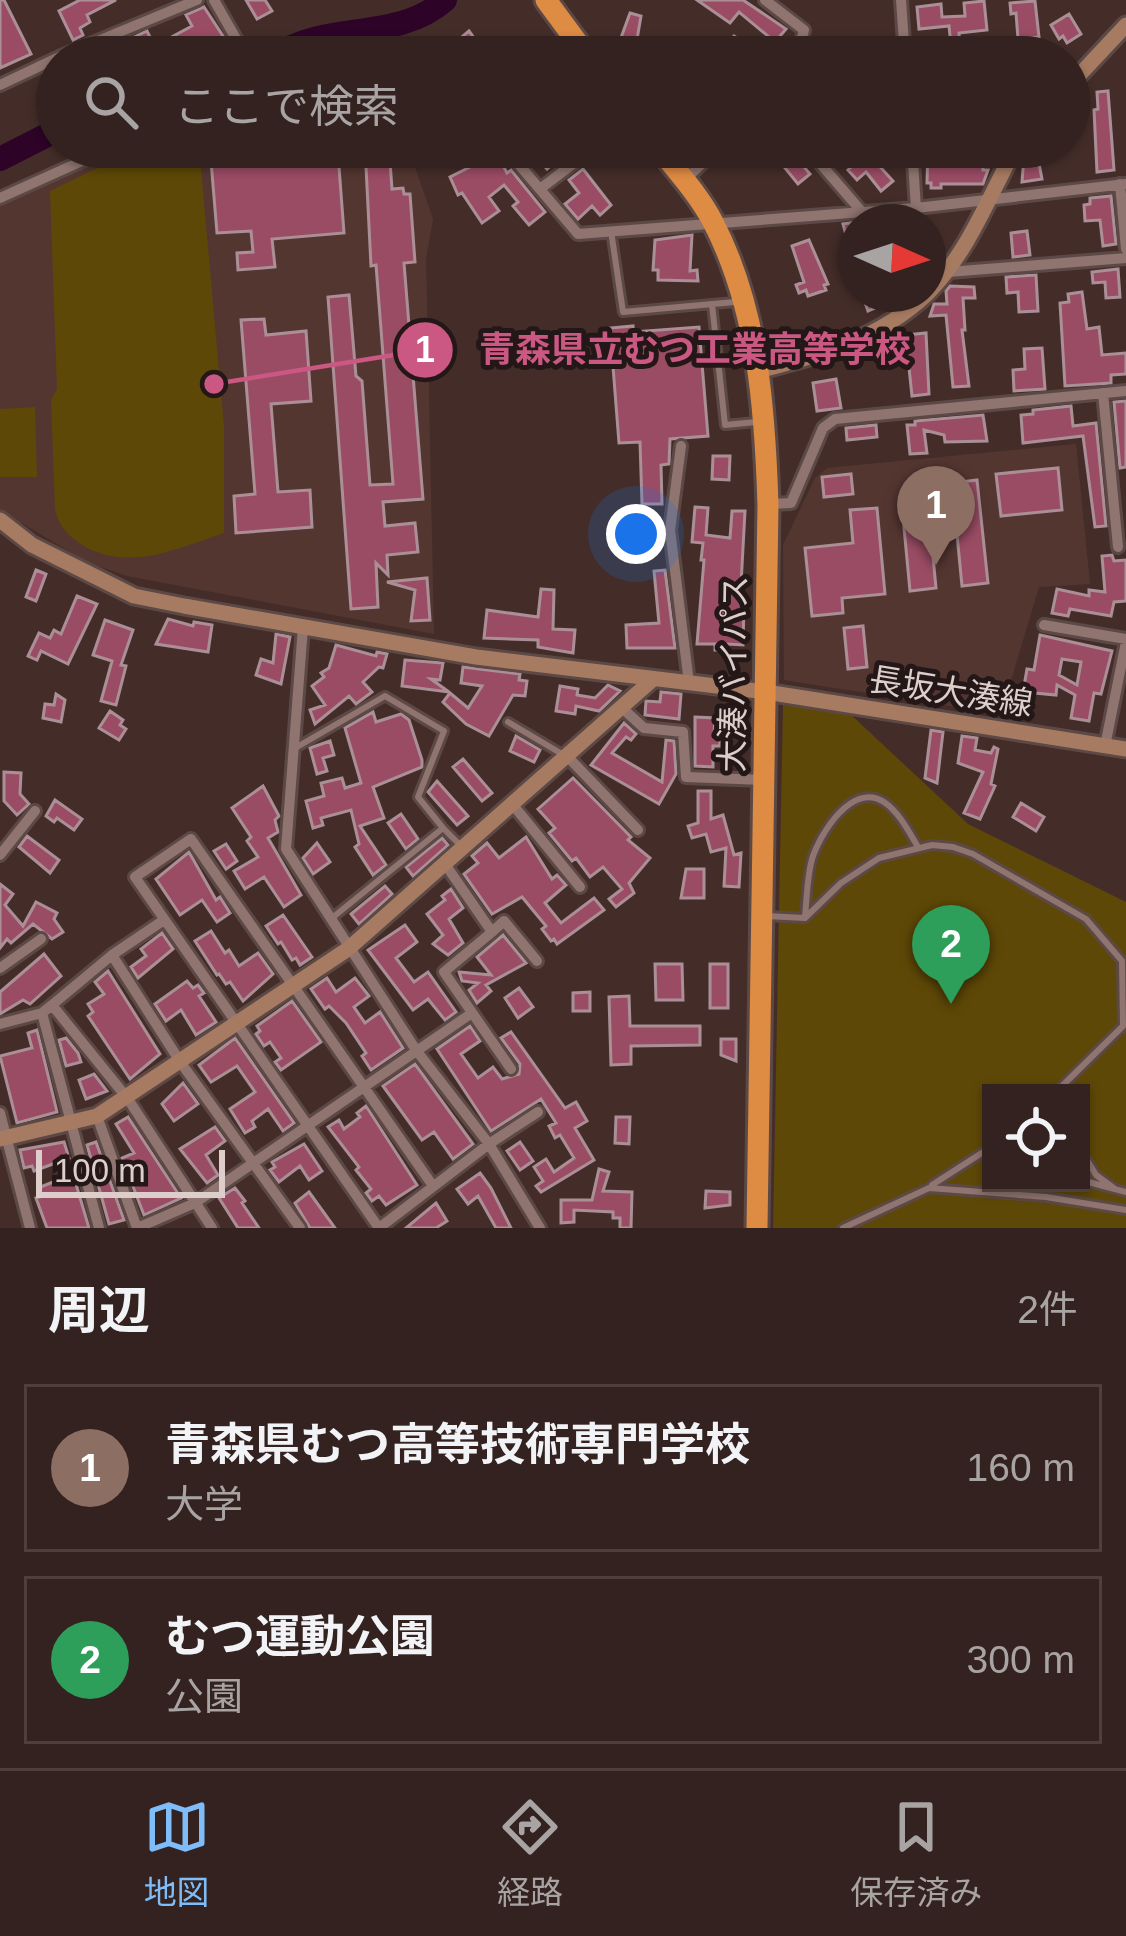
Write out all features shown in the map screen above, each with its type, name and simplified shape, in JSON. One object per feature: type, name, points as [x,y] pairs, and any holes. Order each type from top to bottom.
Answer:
[{"type":"highway","points":[[555,3],[575,36]]},
{"type":"highway","name":"大湊バイパス","points":[[675,168],[712,221],[742,301],[766,422],[758,1228]]},
{"type":"street","points":[[109,36],[197,0]]},
{"type":"street","points":[[214,0],[234,36]]},
{"type":"street","points":[[765,0],[804,30],[802,36]]},
{"type":"street","points":[[901,0],[904,36]]},
{"type":"street","points":[[1090,64],[1126,25]]},
{"type":"street","points":[[0,85],[36,68]]},
{"type":"street","points":[[0,198],[66,168]]},
{"type":"street","points":[[522,168],[578,234],[838,213]]},
{"type":"street","points":[[541,189],[568,168]]},
{"type":"street","points":[[685,180],[697,168]]},
{"type":"street","points":[[824,168],[855,204]]},
{"type":"street","points":[[913,168],[916,204]]},
{"type":"street","points":[[948,272],[1006,168]]},
{"type":"street","points":[[946,204],[1123,184],[1126,249]]},
{"type":"street","points":[[948,272],[1126,258]]},
{"type":"street","points":[[758,371],[863,340],[906,312]]},
{"type":"street","points":[[768,505],[791,503],[823,428],[835,419],[1126,391]]},
{"type":"street","points":[[1103,393],[1118,547]]},
{"type":"street","points":[[681,446],[670,530],[689,683]]},
{"type":"street","name":"長坂大湊線","points":[[0,520],[65,563],[134,596],[476,657],[766,692],[1126,749]]},
{"type":"street","points":[[1045,625],[1126,645],[1106,746]]},
{"type":"street","points":[[303,627],[286,849],[416,1050],[489,1144],[540,1228]]},
{"type":"street","points":[[3,1138],[97,1116],[348,949],[651,680]]},
{"type":"street","points":[[622,707],[644,728],[683,732],[686,777],[764,780]]},
{"type":"street","points":[[568,757],[638,830]]},
{"type":"street","points":[[513,805],[580,886]]},
{"type":"street","points":[[0,855],[35,811]]},
{"type":"street","points":[[433,1186],[191,838],[135,877],[379,1228],[538,1112]]},
{"type":"street","points":[[446,864],[492,932]]},
{"type":"street","points":[[0,1024],[47,1009],[112,955],[164,920]]},
{"type":"street","points":[[511,1069],[444,972],[504,921],[537,961]]},
{"type":"street","points":[[0,968],[41,939]]},
{"type":"street","points":[[112,955],[181,1063],[300,1228]]},
{"type":"street","points":[[47,1009],[128,1099],[212,1228]]},
{"type":"street","points":[[47,1009],[99,1228]]},
{"type":"street","points":[[97,1116],[137,1228],[195,1203],[472,1013]]},
{"type":"street","points":[[0,1113],[30,1228]]},
{"type":"lane","points":[[610,231],[622,311],[742,301]]},
{"type":"lane","points":[[712,304],[725,424],[766,422]]},
{"type":"lane","points":[[296,748],[386,696],[444,731],[418,797],[463,849]]},
{"type":"lane","points":[[508,722],[568,757]]},
{"type":"lane","points":[[805,918],[816,849],[851,804],[874,797],[886,803],[918,847]]},
{"type":"lane","points":[[330,920],[443,828]]},
{"type":"lane","points":[[762,916],[805,918],[860,868],[879,858],[918,847],[953,847],[973,854],[1086,919],[1122,961],[1123,1025],[1064,1084]]},
{"type":"lane","points":[[843,1228],[929,1188],[982,1153]]},
{"type":"lane","points":[[1090,1165],[1115,1189]]},
{"type":"lane","points":[[1090,1182],[1126,1192]]},
{"type":"lane","points":[[929,1188],[1046,1197],[1126,1210]]},
{"type":"lane","points":[[1046,1197],[1047,1192]]},
{"type":"shaded area","points":[[54,168],[415,168],[433,219],[426,259],[434,634],[127,576],[87,562],[0,510],[0,193]]},
{"type":"shaded area","points":[[97,168],[201,168],[224,427],[224,533],[172,551],[119,557],[84,546],[62,526],[55,509],[51,400],[57,389],[50,191]]},
{"type":"shaded area","points":[[35,407],[37,477],[0,477],[0,409]]},
{"type":"shaded area","points":[[1076,444],[1090,584],[1039,587],[1001,714],[784,680],[783,545],[815,478],[827,468]]},
{"type":"shaded area","points":[[787,699],[849,713],[968,824],[1126,902],[1126,1228],[773,1228],[783,704]]},
{"type":"building","points":[[0,0],[31,54],[0,68]]},
{"type":"building","points":[[80,0],[116,0],[87,15],[90,22],[80,28],[81,36],[71,36],[59,11]]},
{"type":"building","points":[[246,0],[265,0],[272,11],[257,19]]},
{"type":"building","points":[[697,0],[743,0],[786,29],[780,36],[768,36],[739,12],[730,23]]},
{"type":"building","points":[[984,1],[987,30],[950,36],[949,26],[919,29],[917,7],[941,4],[942,17],[965,16],[964,3]]},
{"type":"building","points":[[1035,1],[1039,36],[1018,36],[1010,3]]},
{"type":"building","points":[[204,7],[223,36],[174,36],[192,26],[186,15]]},
{"type":"building","points":[[630,13],[641,16],[638,36],[622,36]]},
{"type":"building","points":[[1069,14],[1081,34],[1057,36],[1051,25]]},
{"type":"building","points":[[1108,91],[1114,170],[1097,172],[1094,110],[1098,109],[1097,92]]},
{"type":"building","points":[[212,168],[339,168],[344,233],[272,239],[275,267],[238,270],[237,253],[253,252],[251,231],[217,233]]},
{"type":"building","points":[[366,168],[390,168],[392,189],[403,188],[404,194],[410,194],[415,262],[404,263],[423,499],[383,502],[385,526],[415,523],[418,552],[387,555],[388,575],[376,563],[378,607],[351,609],[328,297],[349,295],[370,485],[393,484],[376,265],[371,266]]},
{"type":"building","points":[[468,168],[511,170],[545,212],[529,225],[504,185],[489,197],[499,211],[482,223],[462,193],[458,195],[450,177]]},
{"type":"building","points":[[785,168],[805,168],[810,174],[798,184]]},
{"type":"building","points":[[881,168],[893,181],[881,191],[866,172],[857,180],[848,170]]},
{"type":"building","points":[[927,168],[988,170],[983,184],[931,188]]},
{"type":"building","points":[[1023,168],[1040,168],[1042,179],[1022,182]]},
{"type":"building","points":[[583,169],[611,205],[600,215],[592,206],[578,219],[565,204],[579,193],[569,180]]},
{"type":"building","points":[[1111,196],[1116,244],[1103,246],[1100,220],[1085,221],[1084,205],[1090,204],[1090,198]]},
{"type":"building","points":[[1027,231],[1030,255],[1013,257],[1011,233]]},
{"type":"building","points":[[692,235],[690,271],[697,270],[698,281],[658,280],[658,270],[653,270],[655,240]]},
{"type":"building","points":[[809,240],[828,284],[826,290],[808,296],[806,290],[799,293],[796,285],[804,282],[792,246]]},
{"type":"building","points":[[1118,269],[1120,297],[1106,298],[1105,282],[1093,283],[1092,272]]},
{"type":"building","points":[[1036,275],[1038,311],[1019,312],[1018,292],[1007,293],[1006,277]]},
{"type":"building","points":[[950,286],[974,287],[975,298],[963,298],[969,386],[953,387],[946,315],[930,316],[946,312]]},
{"type":"building","points":[[1082,292],[1087,329],[1099,327],[1102,355],[1126,353],[1126,374],[1111,375],[1111,383],[1065,386],[1060,303],[1069,302],[1068,294]]},
{"type":"building","points":[[264,319],[266,335],[306,331],[311,401],[271,404],[278,492],[310,490],[312,527],[236,533],[234,496],[255,494],[241,320]]},
{"type":"building","points":[[633,326],[633,332],[699,327],[708,436],[670,439],[669,464],[661,465],[662,504],[642,504],[640,442],[619,443],[610,328]]},
{"type":"building","points":[[926,333],[929,394],[912,396],[907,349],[896,350],[895,336]]},
{"type":"building","points":[[1042,348],[1045,389],[1014,391],[1013,370],[1025,369],[1024,349]]},
{"type":"building","points":[[836,379],[841,408],[817,411],[813,383]]},
{"type":"building","points":[[1126,401],[1126,467],[1120,468],[1114,402]]},
{"type":"building","points":[[1071,406],[1073,426],[1096,423],[1106,526],[1095,527],[1083,436],[1023,443],[1021,415]]},
{"type":"building","points":[[983,415],[987,441],[945,442],[944,435],[924,430],[927,453],[910,454],[907,425]]},
{"type":"building","points":[[876,425],[877,437],[847,440],[846,428]]},
{"type":"building","points":[[713,456],[730,456],[729,480],[712,479]]},
{"type":"building","points":[[1058,468],[1062,510],[1001,516],[996,474]]},
{"type":"building","points":[[851,474],[853,494],[824,497],[822,477]]},
{"type":"building","points":[[977,480],[988,583],[962,586],[952,483]]},
{"type":"building","points":[[695,507],[708,508],[706,535],[730,538],[732,511],[745,511],[740,603],[744,603],[743,645],[728,644],[727,650],[697,644],[704,560],[703,543],[692,542]]},
{"type":"building","points":[[877,508],[885,594],[842,598],[843,613],[812,616],[805,548],[853,543],[850,510]]},
{"type":"building","points":[[929,515],[936,588],[910,591],[903,517]]},
{"type":"building","points":[[1112,555],[1114,561],[1126,560],[1126,601],[1114,602],[1111,616],[1070,609],[1068,616],[1052,613],[1057,589],[1089,596],[1089,590],[1105,592],[1102,556]]},
{"type":"building","points":[[36,570],[46,574],[36,601],[26,597]]},
{"type":"building","points":[[665,570],[675,648],[627,648],[626,625],[659,623],[654,571]]},
{"type":"building","points":[[427,578],[430,620],[411,621],[415,590],[387,582]]},
{"type":"building","points":[[541,589],[554,590],[553,629],[575,630],[573,653],[538,647],[538,640],[484,638],[487,610],[538,617]]},
{"type":"building","points":[[77,596],[97,604],[68,664],[41,651],[37,660],[28,656],[39,633],[50,638],[54,630],[61,634]]},
{"type":"building","points":[[168,619],[212,625],[208,652],[156,644]]},
{"type":"building","points":[[105,620],[133,630],[121,665],[126,666],[116,705],[101,701],[112,661],[93,655]]},
{"type":"building","points":[[863,626],[867,667],[848,669],[844,628]]},
{"type":"building","points":[[276,634],[290,637],[281,684],[256,675],[261,659],[273,663]]},
{"type":"building","points":[[1040,635],[1112,651],[1101,694],[1094,693],[1089,721],[1071,718],[1075,695],[1057,685],[1056,695],[1023,692],[1027,669],[1034,670]],"holes":[[[1062,659],[1081,662],[1077,685],[1059,675]]]},
{"type":"building","points":[[336,645],[376,656],[377,652],[387,654],[383,668],[363,682],[372,692],[356,704],[349,696],[315,724],[310,710],[325,705],[312,686],[324,677],[321,673],[329,668]]},
{"type":"building","points":[[405,660],[443,663],[440,680],[431,679],[449,692],[402,686]]},
{"type":"building","points":[[463,667],[520,674],[519,680],[527,681],[525,696],[513,695],[489,736],[466,724],[443,702],[450,693],[468,708],[482,686],[461,683]]},
{"type":"building","points":[[608,685],[620,691],[599,711],[576,706],[575,714],[556,711],[560,686],[595,698]]},
{"type":"building","points":[[661,692],[681,694],[679,719],[645,715],[646,701],[660,702]]},
{"type":"building","points":[[56,694],[65,700],[61,722],[43,718],[45,704],[54,705]]},
{"type":"building","points":[[110,711],[123,720],[120,725],[126,729],[119,740],[99,728]]},
{"type":"building","points":[[373,712],[376,722],[401,714],[409,720],[422,767],[373,787],[384,818],[360,826],[386,865],[373,875],[355,847],[359,844],[351,810],[321,818],[323,825],[313,828],[306,801],[324,796],[321,783],[342,778],[345,788],[361,783],[345,728]]},
{"type":"building","points":[[695,717],[715,718],[714,734],[720,734],[720,746],[713,746],[713,767],[695,766]]},
{"type":"building","points":[[624,723],[636,734],[631,740],[626,737],[612,753],[662,782],[666,740],[674,741],[676,774],[659,804],[591,765]]},
{"type":"building","points":[[931,730],[943,732],[937,783],[925,778]]},
{"type":"building","points":[[516,736],[540,750],[534,762],[510,751]]},
{"type":"building","points":[[962,736],[977,738],[975,750],[991,753],[994,747],[998,749],[991,784],[995,786],[980,819],[964,813],[983,772],[958,763]]},
{"type":"building","points":[[330,741],[334,755],[323,758],[327,771],[317,774],[310,748]]},
{"type":"building","points":[[463,759],[492,793],[482,801],[453,767]]},
{"type":"building","points":[[4,772],[21,773],[20,794],[29,804],[17,815],[4,801]]},
{"type":"building","points":[[573,778],[650,858],[629,883],[634,893],[616,907],[609,899],[622,889],[603,867],[590,877],[576,858],[572,861],[549,833],[555,828],[538,809]]},
{"type":"building","points":[[437,781],[468,816],[457,825],[428,792]]},
{"type":"building","points":[[263,786],[279,816],[275,820],[278,832],[268,838],[301,895],[284,907],[264,877],[245,889],[234,871],[258,857],[232,808]]},
{"type":"building","points":[[698,791],[711,791],[711,819],[723,815],[734,855],[741,853],[739,887],[724,886],[726,848],[711,852],[706,834],[692,838],[688,826],[698,823]]},
{"type":"building","points":[[55,800],[82,819],[74,830],[46,816]]},
{"type":"building","points":[[1021,803],[1044,817],[1036,831],[1013,817]]},
{"type":"building","points":[[401,814],[418,839],[406,849],[388,823]]},
{"type":"building","points":[[27,836],[59,860],[50,873],[19,847]]},
{"type":"building","points":[[526,837],[552,879],[557,875],[566,885],[545,903],[561,923],[594,898],[604,910],[557,944],[522,897],[492,914],[464,874],[478,863],[472,856],[487,843],[499,858]]},
{"type":"building","points":[[442,838],[448,845],[413,876],[406,867]]},
{"type":"building","points":[[317,843],[330,862],[313,874],[303,858]]},
{"type":"building","points":[[226,844],[237,861],[226,869],[214,851]]},
{"type":"building","points":[[189,852],[216,900],[220,897],[230,913],[217,922],[202,900],[180,915],[156,879]]},
{"type":"building","points":[[686,869],[704,869],[704,898],[681,898]]},
{"type":"building","points":[[0,884],[13,894],[5,905],[23,926],[36,902],[57,913],[54,919],[63,932],[52,939],[33,924],[0,948]]},
{"type":"building","points":[[385,886],[392,894],[359,924],[351,914]]},
{"type":"building","points":[[451,889],[463,908],[449,919],[463,943],[448,955],[433,944],[443,935],[427,914]]},
{"type":"building","points":[[283,915],[312,957],[300,965],[266,926]]},
{"type":"building","points":[[405,925],[417,942],[396,958],[414,982],[428,972],[456,1012],[445,1020],[428,999],[413,1010],[368,950]]},
{"type":"building","points":[[211,931],[239,966],[258,953],[273,974],[243,1001],[230,982],[226,984],[217,975],[195,941]]},
{"type":"building","points":[[162,933],[173,949],[138,978],[131,967],[146,956],[141,949]]},
{"type":"building","points":[[503,935],[526,963],[486,985],[491,991],[477,1003],[469,990],[478,983],[462,981],[459,972],[491,975],[477,957]]},
{"type":"building","points":[[44,954],[61,976],[30,1004],[23,1000],[0,1014],[0,992]]},
{"type":"building","points":[[655,964],[682,964],[683,1000],[656,1000]]},
{"type":"building","points":[[710,964],[728,964],[728,1008],[710,1008]]},
{"type":"building","points":[[108,971],[160,1054],[130,1079],[88,1016],[93,1012],[88,1004],[104,994],[95,982]]},
{"type":"building","points":[[327,978],[336,992],[355,978],[369,996],[354,1007],[365,1023],[380,1012],[403,1048],[371,1070],[346,1023],[329,1006],[325,1009],[311,989]]},
{"type":"building","points":[[187,981],[204,993],[199,996],[216,1022],[196,1035],[181,1010],[166,1021],[155,1004]]},
{"type":"building","points":[[519,988],[533,1007],[518,1018],[505,998]]},
{"type":"building","points":[[590,992],[590,1011],[573,1011],[573,993]]},
{"type":"building","points":[[629,996],[630,1026],[700,1026],[700,1045],[631,1046],[631,1064],[611,1065],[609,997]]},
{"type":"building","points":[[292,1001],[321,1042],[281,1070],[275,1062],[281,1058],[270,1042],[264,1046],[257,1026]]},
{"type":"building","points":[[470,1026],[480,1041],[461,1054],[478,1078],[493,1067],[502,1079],[519,1074],[520,1064],[501,1038],[511,1032],[565,1108],[576,1102],[587,1121],[575,1128],[594,1160],[541,1192],[536,1186],[543,1181],[534,1167],[546,1159],[554,1172],[574,1158],[560,1135],[555,1138],[549,1126],[556,1123],[541,1099],[491,1131],[437,1049]]},
{"type":"building","points":[[37,1030],[57,1112],[17,1123],[0,1056],[32,1048],[28,1033]]},
{"type":"building","points":[[66,1038],[81,1062],[66,1066],[59,1040]]},
{"type":"building","points":[[235,1038],[294,1123],[283,1131],[268,1109],[245,1133],[230,1109],[255,1092],[237,1066],[211,1082],[199,1065]]},
{"type":"building","points":[[721,1039],[736,1039],[736,1061],[721,1055]]},
{"type":"building","points":[[415,1064],[473,1144],[453,1159],[434,1132],[422,1140],[383,1086]]},
{"type":"building","points":[[94,1074],[107,1091],[86,1099],[79,1080]]},
{"type":"building","points":[[183,1083],[198,1104],[174,1121],[162,1104]]},
{"type":"building","points":[[366,1106],[417,1185],[386,1205],[379,1196],[372,1201],[366,1193],[371,1189],[356,1170],[359,1167],[328,1127],[339,1120],[344,1129]]},
{"type":"building","points":[[128,1117],[181,1198],[144,1215],[122,1158],[134,1153],[116,1124]]},
{"type":"building","points":[[616,1117],[630,1117],[629,1144],[615,1143]]},
{"type":"building","points":[[215,1127],[225,1141],[206,1155],[218,1175],[207,1183],[180,1149]]},
{"type":"building","points":[[64,1142],[69,1158],[34,1171],[32,1166],[24,1168],[20,1150]]},
{"type":"building","points":[[96,1142],[124,1220],[109,1224],[87,1145]]},
{"type":"building","points":[[520,1142],[533,1161],[520,1170],[507,1151]]},
{"type":"building","points":[[304,1144],[322,1171],[309,1180],[300,1166],[279,1182],[270,1170],[275,1167],[272,1162]]},
{"type":"building","points":[[599,1169],[609,1172],[603,1191],[632,1192],[631,1228],[620,1228],[620,1218],[613,1218],[613,1212],[574,1210],[574,1222],[561,1223],[561,1200],[592,1200]]},
{"type":"building","points":[[480,1173],[511,1228],[496,1228],[478,1196],[468,1204],[457,1189]]},
{"type":"building","points":[[73,1174],[89,1228],[47,1228],[36,1198],[40,1197],[38,1188]]},
{"type":"building","points":[[235,1188],[259,1228],[238,1228],[219,1198]]},
{"type":"building","points":[[706,1191],[730,1192],[730,1205],[705,1208]]},
{"type":"building","points":[[309,1192],[335,1228],[310,1228],[295,1203]]},
{"type":"building","points":[[436,1203],[447,1221],[436,1228],[406,1228]]},
{"type":"waterway","points":[[333,36],[405,22],[445,0]]},
{"type":"waterway","points":[[0,159],[36,141]]},
{"type":"place","name":"青森県立むつ工業高等学校","points":[[214,384]]},
{"type":"place","name":"青森県むつ高等技術専門学校","points":[[936,565]]},
{"type":"place","name":"むつ運動公園","points":[[951,1004]]}]
